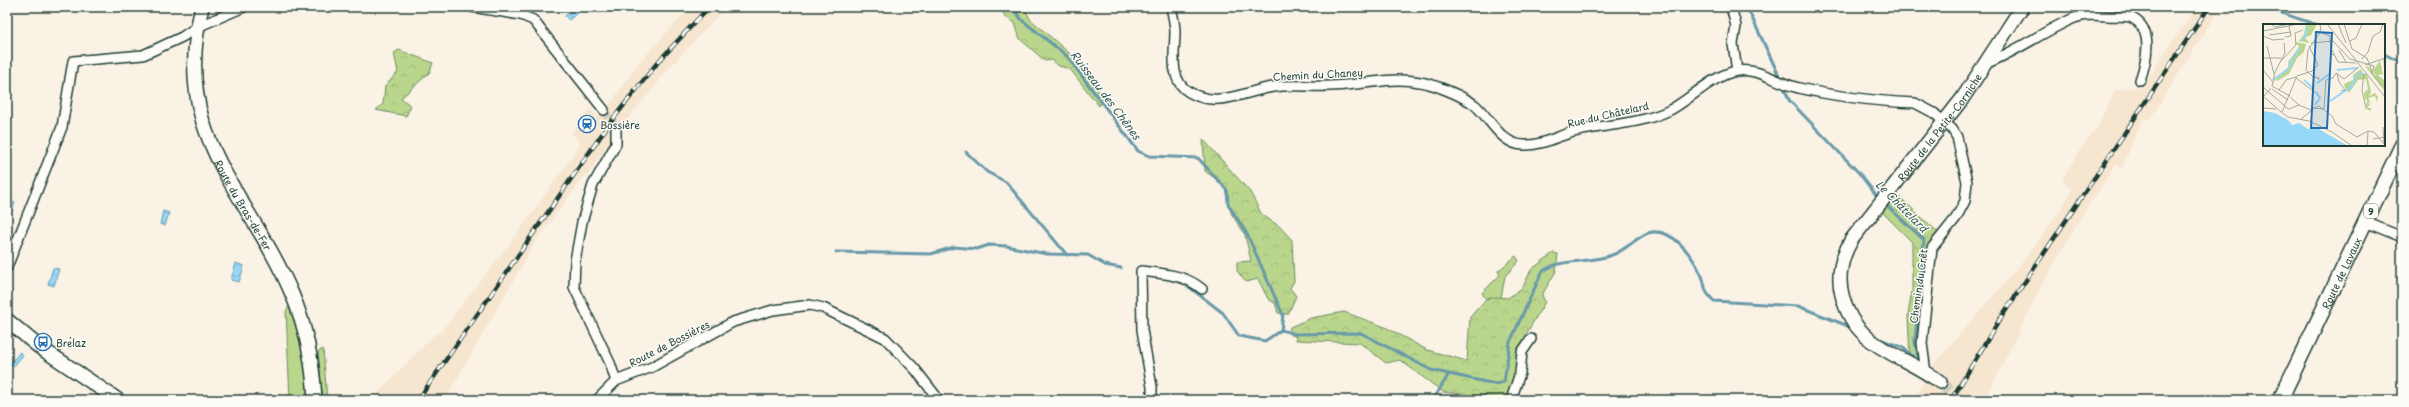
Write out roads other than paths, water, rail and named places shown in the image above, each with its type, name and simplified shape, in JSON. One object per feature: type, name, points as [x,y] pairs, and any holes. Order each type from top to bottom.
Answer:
[{"type":"main road","name":"Route de Lavaux","points":[[2280,400],[2402,145]]},
{"type":"street","name":"Route du Bras-de-Fer","points":[[202,7],[197,27],[194,73],[204,128],[228,181],[281,272],[292,295],[310,349],[315,400]]},
{"type":"street","points":[[7,267],[62,127],[73,61],[143,56],[182,37],[197,27],[244,7]]},
{"type":"street","points":[[472,7],[522,11],[533,20],[604,110]]},
{"type":"street","name":"Chemin du Chaney","points":[[1171,7],[1175,22],[1174,66],[1183,87],[1192,94],[1213,99],[1227,99],[1274,86],[1335,86],[1395,79],[1420,82],[1432,84],[1474,105],[1501,134],[1520,145]]},
{"type":"street","points":[[1731,7],[1736,26],[1733,44],[1737,71]]},
{"type":"street","name":"Route de la Petite-Corniche","points":[[1940,382],[1867,338],[1854,324],[1843,300],[1840,281],[1844,255],[1852,239],[1944,122],[1985,64],[2022,7]]},
{"type":"street","points":[[1985,64],[2003,58],[2073,18],[2091,15],[2131,18],[2141,27],[2147,45],[2147,57],[2140,80]]},
{"type":"street","name":"Rue du Châtelard","points":[[1520,145],[1552,140],[1576,131],[1626,123],[1669,110],[1725,75],[1737,71],[1754,71],[1787,85],[1864,101],[1915,103],[1934,113],[1944,122]]},
{"type":"street","name":"Chemin du Crêt","points":[[1926,373],[1926,363],[1922,342],[1932,248],[1956,218],[1965,201],[1967,182],[1957,136],[1944,122]]},
{"type":"street","points":[[596,400],[616,381],[605,351],[574,287],[575,261],[582,222],[593,185],[616,144],[616,130]]},
{"type":"street","points":[[2365,222],[2402,237]]},
{"type":"street","points":[[1152,400],[1152,387],[1142,330],[1141,271],[1179,276],[1194,282],[1202,289]]},
{"type":"street","name":"Route de Bossières","points":[[616,381],[652,367],[733,322],[773,310],[810,305],[823,308],[885,338],[915,369],[939,400]]},
{"type":"street","points":[[7,320],[38,346],[118,400]]},
{"type":"street","points":[[1511,400],[1520,373],[1522,352],[1531,339]]},
{"type":"water","points":[[574,8],[577,9],[577,13],[569,20],[565,16]]},
{"type":"water","points":[[9,200],[15,203],[11,213],[7,212]]},
{"type":"water","points":[[163,211],[169,213],[165,226],[160,224]]},
{"type":"water","points":[[236,263],[244,266],[239,282],[231,280]]},
{"type":"water","points":[[53,268],[59,269],[54,286],[48,284]]},
{"type":"water","points":[[20,352],[23,355],[13,367],[10,364]]},
{"type":"waterway","name":"Ruisseau des Chênes","points":[[1012,7],[1022,20],[1067,56],[1138,151],[1149,156],[1198,158],[1227,190],[1228,204],[1247,234],[1283,315],[1281,330]]},
{"type":"waterway","name":"Le Châtelard","points":[[1747,7],[1781,80]]},
{"type":"waterway","points":[[2264,7],[2314,24]]},
{"type":"waterway","points":[[2385,54],[2402,63]]},
{"type":"waterway","name":"Le Châtelard","points":[[1783,85],[1789,100],[1859,173],[1879,199]]},
{"type":"waterway","points":[[966,152],[987,172],[1006,182],[1067,255]]},
{"type":"waterway","name":"Le Châtelard","points":[[1884,203],[1924,240],[1915,342],[1919,361]]},
{"type":"waterway","points":[[1281,330],[1296,334],[1361,333],[1431,370],[1495,384],[1504,382],[1510,342],[1542,272],[1558,264],[1603,258],[1612,255],[1621,251],[1643,235],[1656,232],[1665,234],[1672,238],[1686,250],[1704,280],[1707,293],[1714,301],[1798,306],[1848,326]]},
{"type":"waterway","points":[[836,252],[931,254],[954,247],[977,249],[989,245],[1006,246],[1047,254],[1088,255],[1105,265],[1121,268]]},
{"type":"waterway","points":[[1184,283],[1223,313],[1239,336],[1265,341],[1281,330]]},
{"type":"waterway","name":"Le Châtelard","points":[[1879,339],[1902,347],[1918,361]]},
{"type":"waterway","points":[[1430,400],[1436,395],[1449,374]]},
{"type":"tunnel","points":[[604,110],[616,130]]},
{"type":"tunnel","points":[[1940,382],[1959,400]]},
{"type":"railway","points":[[418,400],[609,124],[658,62],[709,7]]},
{"type":"railway","points":[[1951,400],[2000,319],[2209,7]]},
{"type":"place","name":"Bossière","points":[[587,124]]},
{"type":"place","name":"Brélaz","points":[[43,342]]}]
